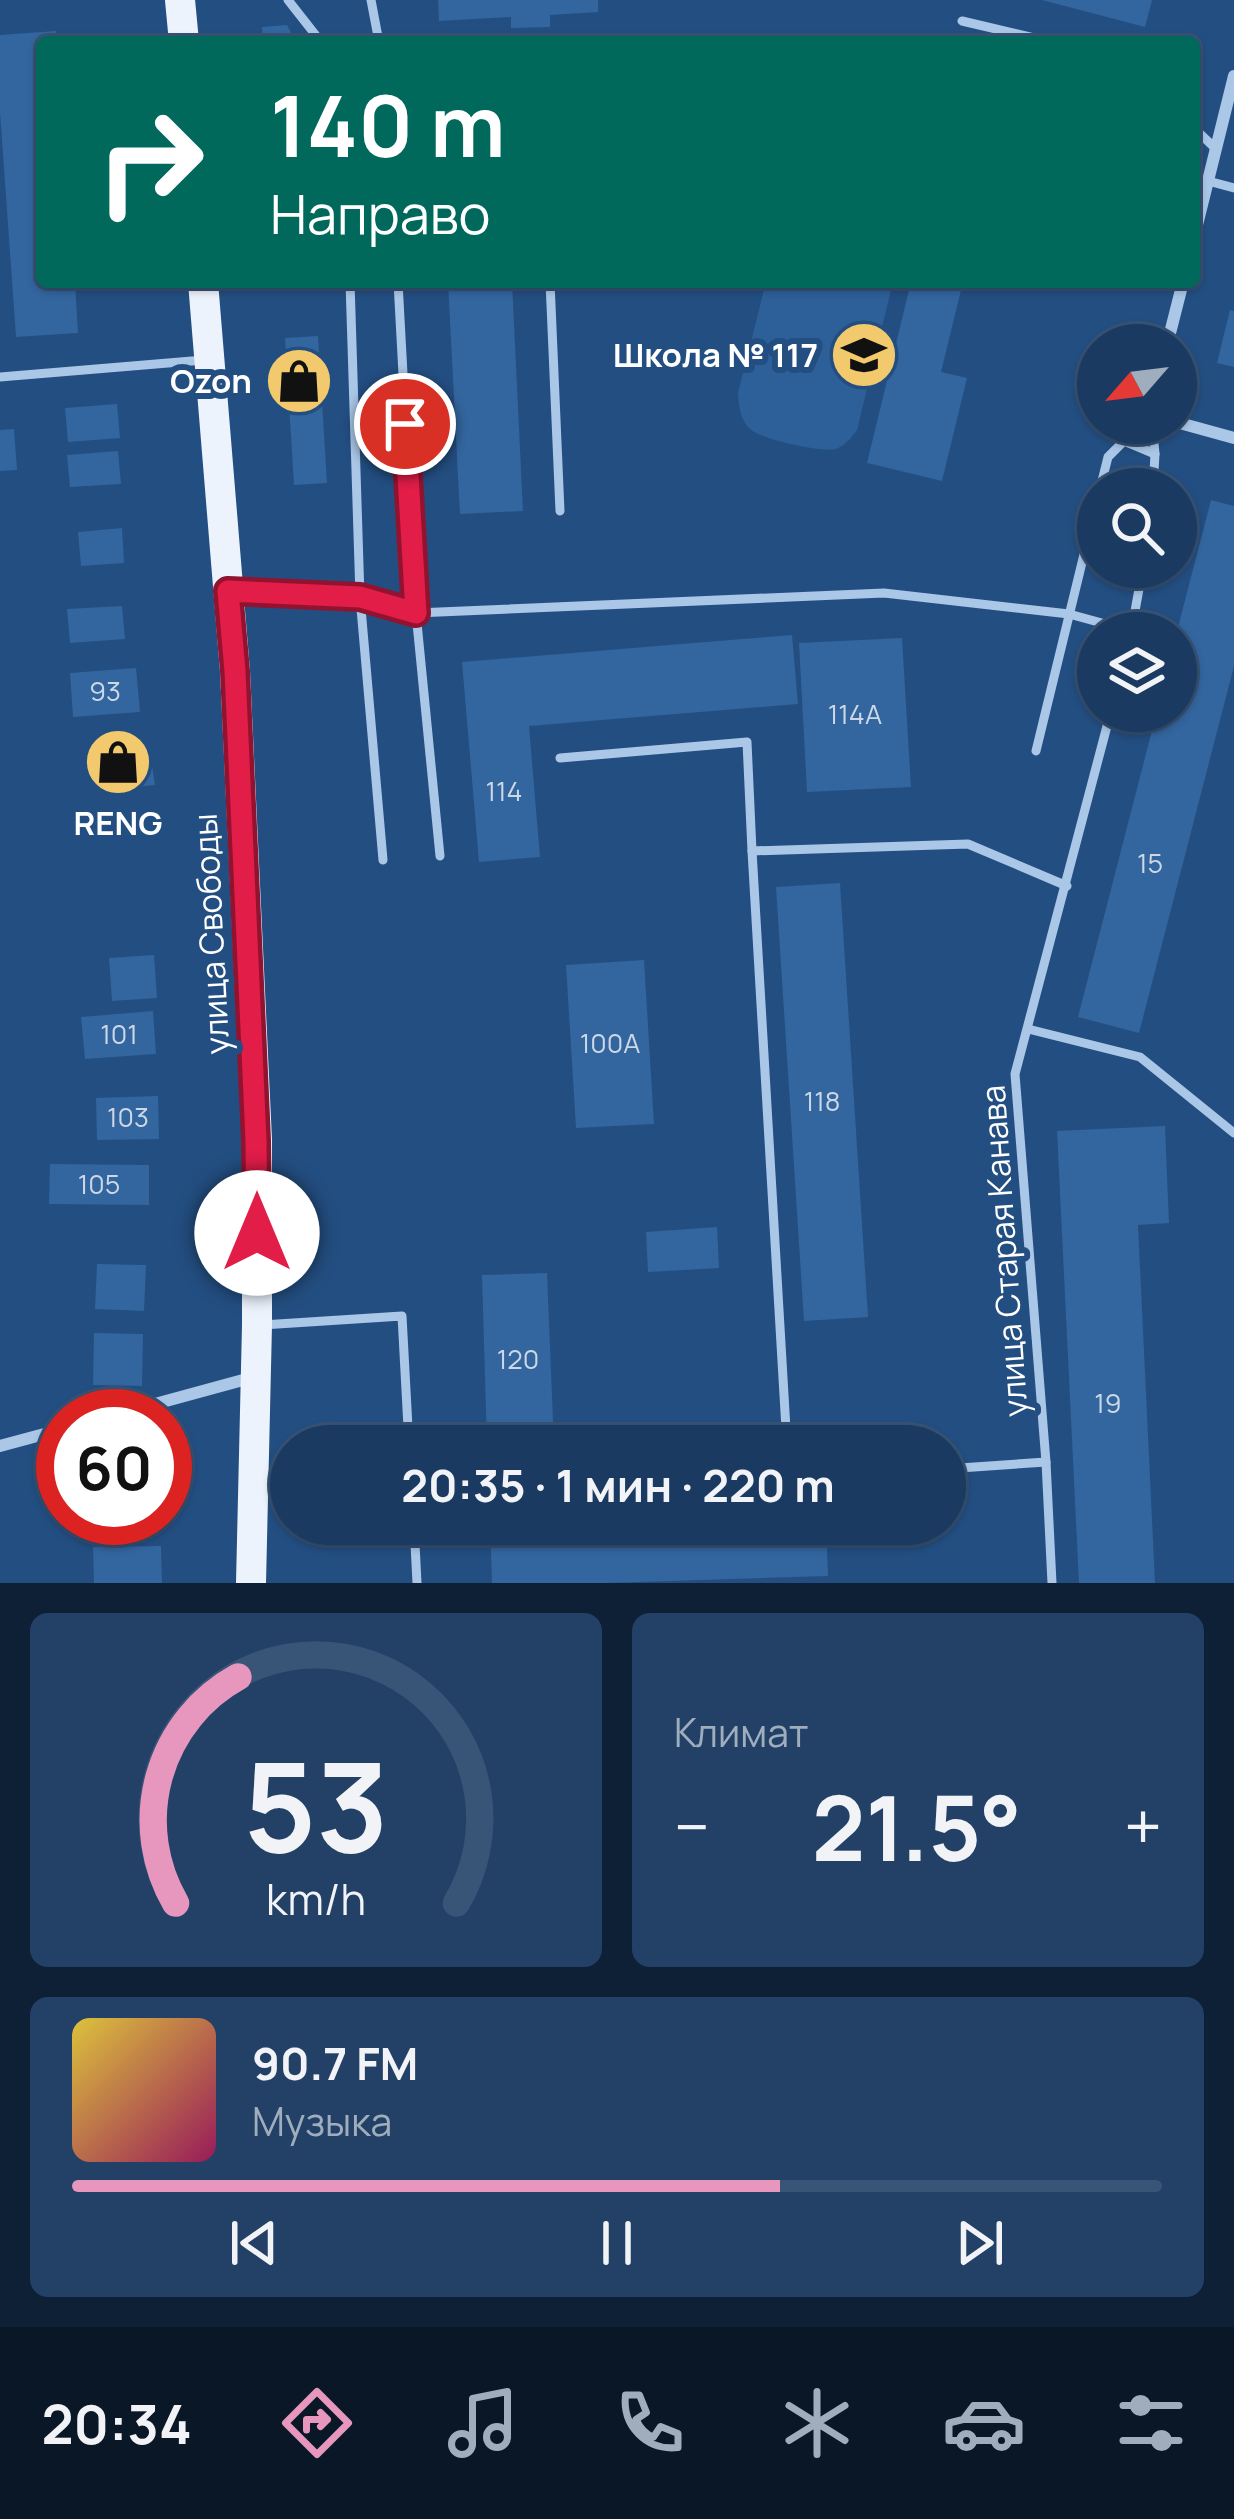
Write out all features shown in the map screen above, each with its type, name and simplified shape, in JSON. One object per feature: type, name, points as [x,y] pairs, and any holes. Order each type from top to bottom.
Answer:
[{"type":"main road","points":[[180,0],[183,36]]},
{"type":"main road","name":"улица Свободы","points":[[203,288],[235,671],[256,1117],[257,1325],[250,1583]]},
{"type":"street","points":[[1200,213],[1234,76]]},
{"type":"street","points":[[1172,324],[1181,288]]},
{"type":"street","points":[[1197,428],[1234,438]]},
{"type":"street","points":[[192,1394],[256,1377]]},
{"type":"street","points":[[0,1446],[36,1436]]},
{"type":"lane","points":[[288,0],[316,36]]},
{"type":"lane","points":[[371,0],[378,36]]},
{"type":"lane","points":[[962,20],[1027,36]]},
{"type":"lane","points":[[1200,133],[1216,148]]},
{"type":"lane","points":[[1208,181],[1234,188]]},
{"type":"lane","points":[[350,288],[360,597],[383,860]]},
{"type":"lane","points":[[398,288],[416,613],[440,856]]},
{"type":"lane","points":[[550,288],[560,511]]},
{"type":"lane","points":[[0,377],[209,360]]},
{"type":"lane","points":[[1105,468],[1108,457],[1124,441],[1155,454]]},
{"type":"lane","points":[[1154,444],[1154,468]]},
{"type":"lane","points":[[1036,751],[1077,582]]},
{"type":"lane","points":[[228,591],[360,597],[416,613],[884,593],[1077,616]]},
{"type":"lane","name":"улица Старая Канава","points":[[1052,1583],[1015,1075],[1106,732]]},
{"type":"lane","points":[[560,758],[747,742],[786,1425]]},
{"type":"lane","points":[[752,850],[968,844],[1067,886]]},
{"type":"lane","points":[[1028,1029],[1140,1057],[1234,1133]]},
{"type":"lane","points":[[257,1325],[402,1316],[408,1425]]},
{"type":"lane","points":[[966,1468],[1046,1462]]},
{"type":"lane","points":[[414,1545],[417,1583]]},
{"type":"shaded area","points":[[764,288],[892,288],[857,430],[845,443],[829,450],[766,437],[750,429],[742,417],[738,393]]},
{"type":"building","points":[[438,0],[598,0],[598,12],[550,15],[550,27],[511,28],[511,17],[439,21]]},
{"type":"building","points":[[1042,0],[1152,0],[1145,27]]},
{"type":"building","points":[[287,25],[293,36],[263,36],[262,27]]},
{"type":"building","points":[[56,31],[56,36],[36,36],[36,288],[75,288],[78,333],[16,337],[0,112],[0,35]]},
{"type":"building","points":[[448,288],[512,288],[523,511],[460,514]]},
{"type":"building","points":[[910,288],[962,288],[941,372],[967,378],[942,481],[867,463]]},
{"type":"building","points":[[1230,310],[1234,311],[1234,367],[1217,363]]},
{"type":"building","points":[[318,336],[327,483],[294,485],[285,338]]},
{"type":"building","points":[[117,404],[120,438],[68,442],[65,408]]},
{"type":"building","points":[[14,429],[17,470],[0,471],[0,430]]},
{"type":"building","points":[[118,451],[121,484],[70,487],[67,455]]},
{"type":"building","points":[[1211,500],[1234,506],[1234,666],[1139,1033],[1078,1017],[1152,732],[1197,732],[1197,612],[1182,612],[1188,588],[1197,588],[1197,554]]},
{"type":"building","points":[[122,528],[124,563],[81,566],[78,532]]},
{"type":"building","points":[[122,606],[125,639],[70,643],[67,609]]},
{"type":"building","points":[[792,635],[798,704],[529,726],[540,857],[479,862],[462,662]]},
{"type":"building","points":[[902,638],[911,787],[807,792],[799,643]]},
{"type":"building","points":[[136,668],[140,712],[73,717],[70,673]]},
{"type":"building","points":[[149,746],[155,785],[126,788],[121,750]]},
{"type":"building","points":[[840,883],[868,1317],[804,1321],[776,887]]},
{"type":"building","points":[[154,955],[157,998],[112,1001],[109,958]]},
{"type":"building","points":[[644,960],[654,1124],[576,1128],[566,965]]},
{"type":"building","points":[[153,1011],[156,1054],[85,1059],[81,1017]]},
{"type":"building","points":[[158,1096],[159,1139],[97,1140],[96,1098]]},
{"type":"building","points":[[1165,1126],[1169,1223],[1138,1225],[1155,1583],[1079,1583],[1057,1131]]},
{"type":"building","points":[[50,1164],[149,1165],[149,1205],[49,1204]]},
{"type":"building","points":[[717,1227],[719,1268],[648,1272],[646,1232]]},
{"type":"building","points":[[97,1264],[146,1265],[144,1311],[95,1309]]},
{"type":"building","points":[[547,1273],[553,1425],[486,1425],[482,1275]]},
{"type":"building","points":[[94,1333],[143,1334],[142,1386],[93,1385]]},
{"type":"building","points":[[491,1545],[827,1545],[828,1576],[492,1583]]},
{"type":"building","points":[[161,1546],[162,1583],[94,1583],[93,1547]]},
{"type":"place","name":"Школа № 117","points":[[864,355]]},
{"type":"place","name":"Ozon","points":[[299,381]]},
{"type":"place","name":"RENG","points":[[118,762]]},
{"type":"route","points":[[257,1233],[228,591],[360,597],[416,613],[405,424]]}]
